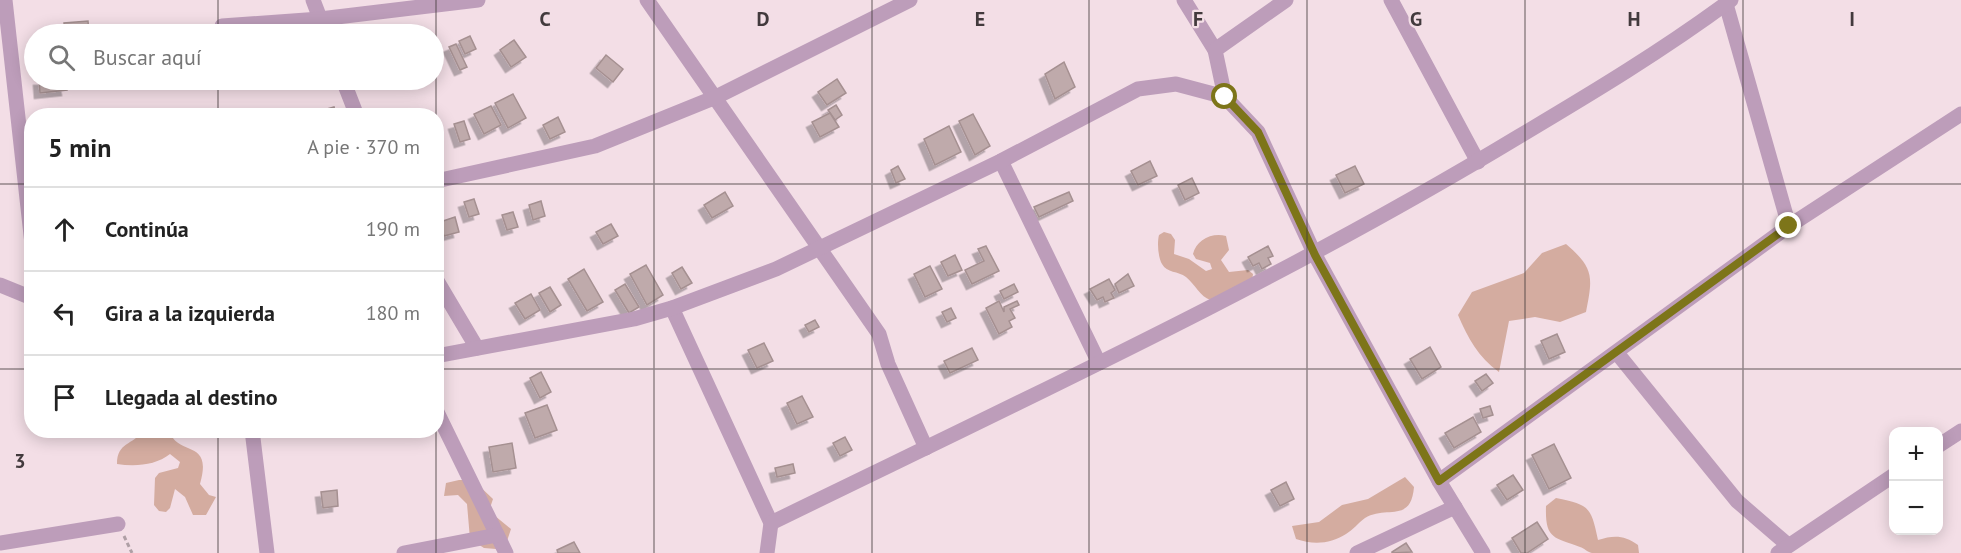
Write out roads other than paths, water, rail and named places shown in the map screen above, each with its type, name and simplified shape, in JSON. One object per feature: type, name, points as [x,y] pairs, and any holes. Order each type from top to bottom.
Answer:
[{"type":"street","points":[[5,0],[24,172]]},
{"type":"street","points":[[313,0],[322,24]]},
{"type":"street","points":[[250,24],[320,19],[478,0]]},
{"type":"street","points":[[647,0],[716,96],[882,338],[888,364],[926,448]]},
{"type":"street","points":[[444,179],[587,149],[716,96],[910,0]]},
{"type":"street","points":[[1184,0],[1215,50],[1225,97],[1258,132],[1315,255],[1439,481],[1483,553]]},
{"type":"street","points":[[1215,50],[1287,0]]},
{"type":"street","points":[[1391,0],[1478,162]]},
{"type":"street","points":[[771,524],[1315,255],[1478,162],[1669,46],[1728,2],[1789,226]]},
{"type":"street","points":[[444,354],[634,319],[672,308],[777,269],[1001,161],[1138,89],[1176,84],[1225,97]]},
{"type":"street","points":[[347,90],[354,108]]},
{"type":"street","points":[[1439,481],[1789,226],[1961,114]]},
{"type":"street","points":[[1001,161],[1099,363]]},
{"type":"street","points":[[0,285],[24,295]]},
{"type":"street","points":[[444,292],[477,348]]},
{"type":"street","points":[[672,308],[771,524],[767,553]]},
{"type":"street","points":[[1617,353],[1737,501],[1783,549],[1889,478]]},
{"type":"street","points":[[444,426],[506,553]]},
{"type":"street","points":[[1943,443],[1961,430]]},
{"type":"street","points":[[253,438],[267,553]]},
{"type":"street","points":[[1357,553],[1455,507]]},
{"type":"street","points":[[0,543],[118,524]]},
{"type":"street","points":[[404,553],[497,535]]}]
